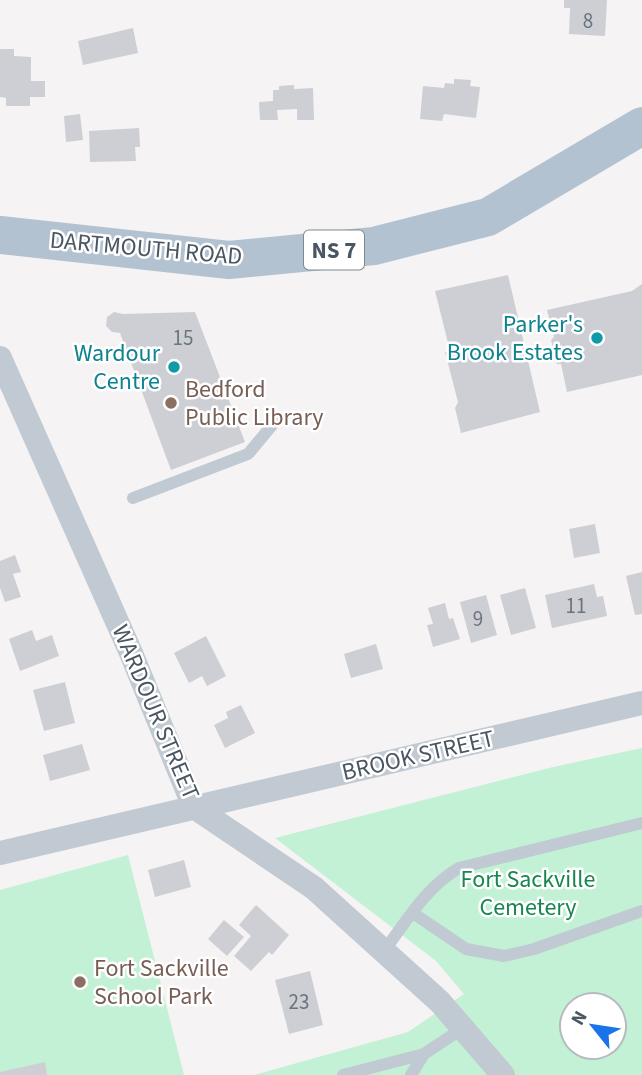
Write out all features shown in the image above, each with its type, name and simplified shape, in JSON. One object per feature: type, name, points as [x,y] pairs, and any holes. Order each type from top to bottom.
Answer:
[{"type":"main road","name":"DARTMOUTH ROAD","points":[[0,235],[229,260],[374,246],[488,217],[642,126]]},
{"type":"street","name":"WARDOUR STREET","points":[[0,358],[131,653],[194,807],[314,888],[440,1002],[503,1075]]},
{"type":"street","name":"BROOK STREET","points":[[0,853],[642,704]]},
{"type":"lane","points":[[133,498],[248,454],[274,423]]},
{"type":"lane","points":[[384,951],[445,876],[459,868],[642,823]]},
{"type":"lane","points":[[413,913],[466,949],[504,956],[534,949],[642,911]]},
{"type":"lane","points":[[343,1075],[424,1054],[463,1028]]},
{"type":"lane","points":[[411,1075],[424,1054]]},
{"type":"green space","name":"Fort Sackville Cemetery","points":[[642,748],[642,1075],[254,1075],[408,1032],[464,994],[436,961],[275,838],[553,767]]},
{"type":"green space","name":"Fort Sackville School Park","points":[[128,855],[184,1075],[0,1075],[0,890]]},
{"type":"building","points":[[564,0],[607,0],[605,36],[569,34],[570,8],[564,8]]},
{"type":"building","points":[[133,28],[138,53],[83,65],[78,41]]},
{"type":"building","points":[[0,49],[14,49],[14,56],[31,57],[31,81],[45,81],[45,97],[30,97],[30,106],[6,106],[6,98],[0,97]]},
{"type":"building","points":[[454,79],[471,80],[470,86],[480,87],[476,118],[444,114],[442,121],[420,119],[423,86],[444,88],[445,83],[454,84]]},
{"type":"building","points":[[294,85],[294,89],[313,88],[314,120],[297,120],[297,109],[277,110],[278,120],[260,120],[259,102],[273,101],[273,90],[279,90],[279,86]]},
{"type":"building","points":[[80,114],[83,140],[66,142],[64,116]]},
{"type":"building","points":[[139,128],[140,147],[135,147],[136,161],[90,162],[89,131]]},
{"type":"building","points":[[508,275],[540,412],[461,433],[455,408],[458,402],[445,352],[450,351],[435,291]]},
{"type":"building","name":"Parker's Brook Estates","points":[[642,284],[642,375],[567,392],[561,364],[557,364],[551,340],[554,337],[547,310],[632,291]]},
{"type":"building","name":"Wardour Centre","points":[[114,312],[195,312],[245,442],[171,470],[120,333],[112,332],[106,326],[107,317]]},
{"type":"building","points":[[595,524],[600,553],[574,558],[569,529]]},
{"type":"building","points":[[15,555],[21,572],[13,574],[21,597],[5,602],[0,588],[0,561]]},
{"type":"building","points":[[642,572],[642,614],[635,615],[626,576]]},
{"type":"building","points":[[594,584],[597,597],[603,596],[607,616],[552,628],[545,595]]},
{"type":"building","points":[[525,588],[536,628],[511,635],[500,595]]},
{"type":"building","points":[[486,595],[497,635],[471,643],[460,602]]},
{"type":"building","points":[[445,603],[449,619],[453,618],[460,639],[433,647],[427,625],[433,624],[428,608]]},
{"type":"building","points":[[32,630],[36,641],[52,635],[59,656],[20,671],[9,639]]},
{"type":"building","points":[[206,636],[226,676],[207,686],[202,676],[189,683],[174,653]]},
{"type":"building","points":[[376,644],[383,669],[351,678],[344,654]]},
{"type":"building","points":[[65,682],[75,723],[44,731],[33,690]]},
{"type":"building","points":[[241,705],[255,733],[225,748],[214,725],[228,718],[226,712]]},
{"type":"building","points":[[82,744],[90,770],[50,781],[43,755]]},
{"type":"building","points":[[184,860],[191,887],[155,897],[148,870]]},
{"type":"building","points":[[256,905],[289,935],[272,955],[269,952],[251,971],[234,956],[251,936],[239,925]]},
{"type":"building","points":[[224,920],[244,937],[227,956],[208,939]]},
{"type":"building","points":[[310,971],[323,1025],[289,1034],[275,980]]},
{"type":"building","points":[[45,1062],[47,1075],[0,1075],[0,1072]]},
{"type":"place","name":"Parker's Brook Estates","points":[[597,338]]},
{"type":"place","name":"Wardour Centre","points":[[174,367]]},
{"type":"place","name":"Bedford Public Library","points":[[171,403]]},
{"type":"place","name":"Fort Sackville School Park","points":[[80,982]]}]
